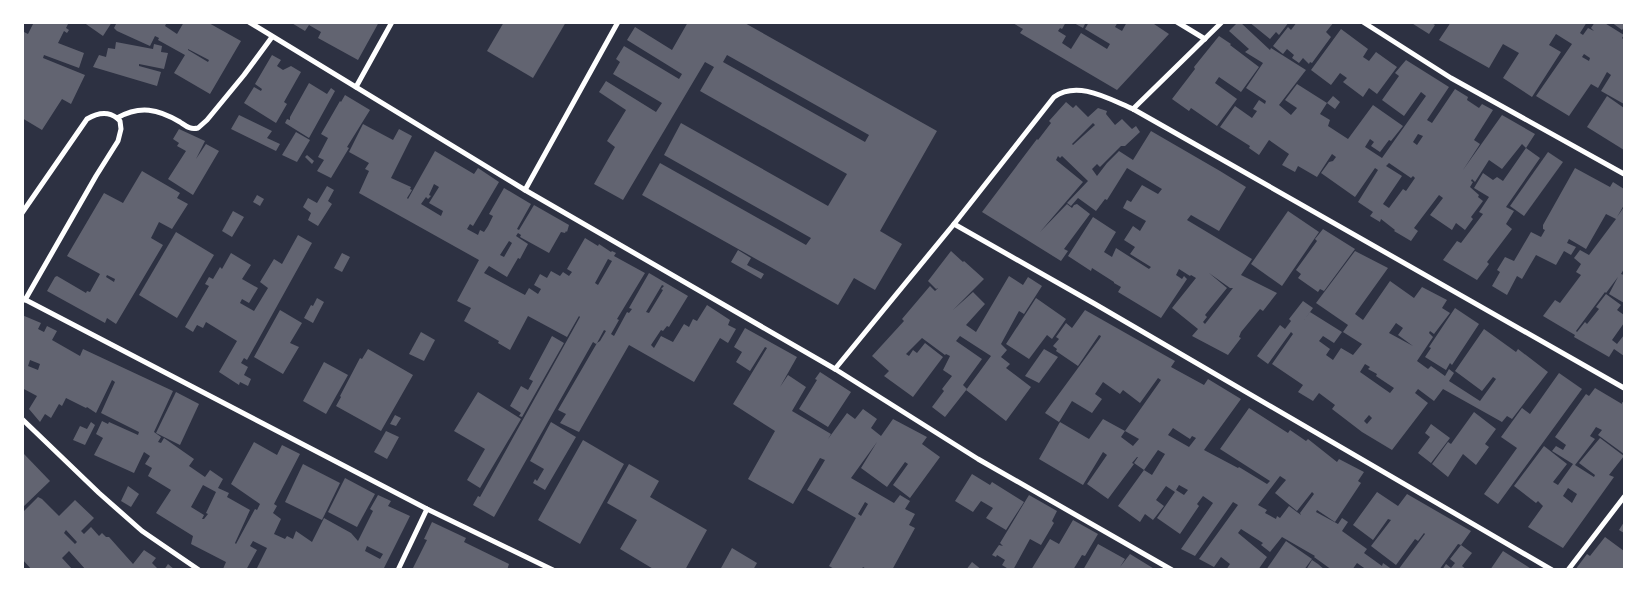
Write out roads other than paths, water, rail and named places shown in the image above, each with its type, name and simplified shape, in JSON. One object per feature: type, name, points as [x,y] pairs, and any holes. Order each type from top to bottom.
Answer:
[{"type":"street","points":[[249,22],[525,190],[835,369],[978,460],[1172,570]]},
{"type":"street","points":[[356,87],[392,22]]},
{"type":"street","points":[[525,190],[618,22]]},
{"type":"street","points":[[1177,22],[1206,39]]},
{"type":"street","points":[[1133,109],[1222,22]]},
{"type":"street","points":[[1363,22],[1451,78],[1624,174]]},
{"type":"street","points":[[118,118],[129,112],[144,109],[159,112],[190,128],[198,128],[207,120],[244,75],[272,37]]},
{"type":"street","points":[[835,369],[954,224],[1054,97],[1061,92],[1080,90],[1133,109],[1624,388]]},
{"type":"street","points":[[22,214],[84,121],[94,116],[105,114],[118,118],[121,129],[118,141],[24,299],[427,508],[552,570]]},
{"type":"street","points":[[954,224],[1552,570]]},
{"type":"street","points":[[22,419],[99,493],[142,531],[199,570]]},
{"type":"street","points":[[1568,570],[1624,497]]},
{"type":"street","points":[[398,570],[427,508]]}]
